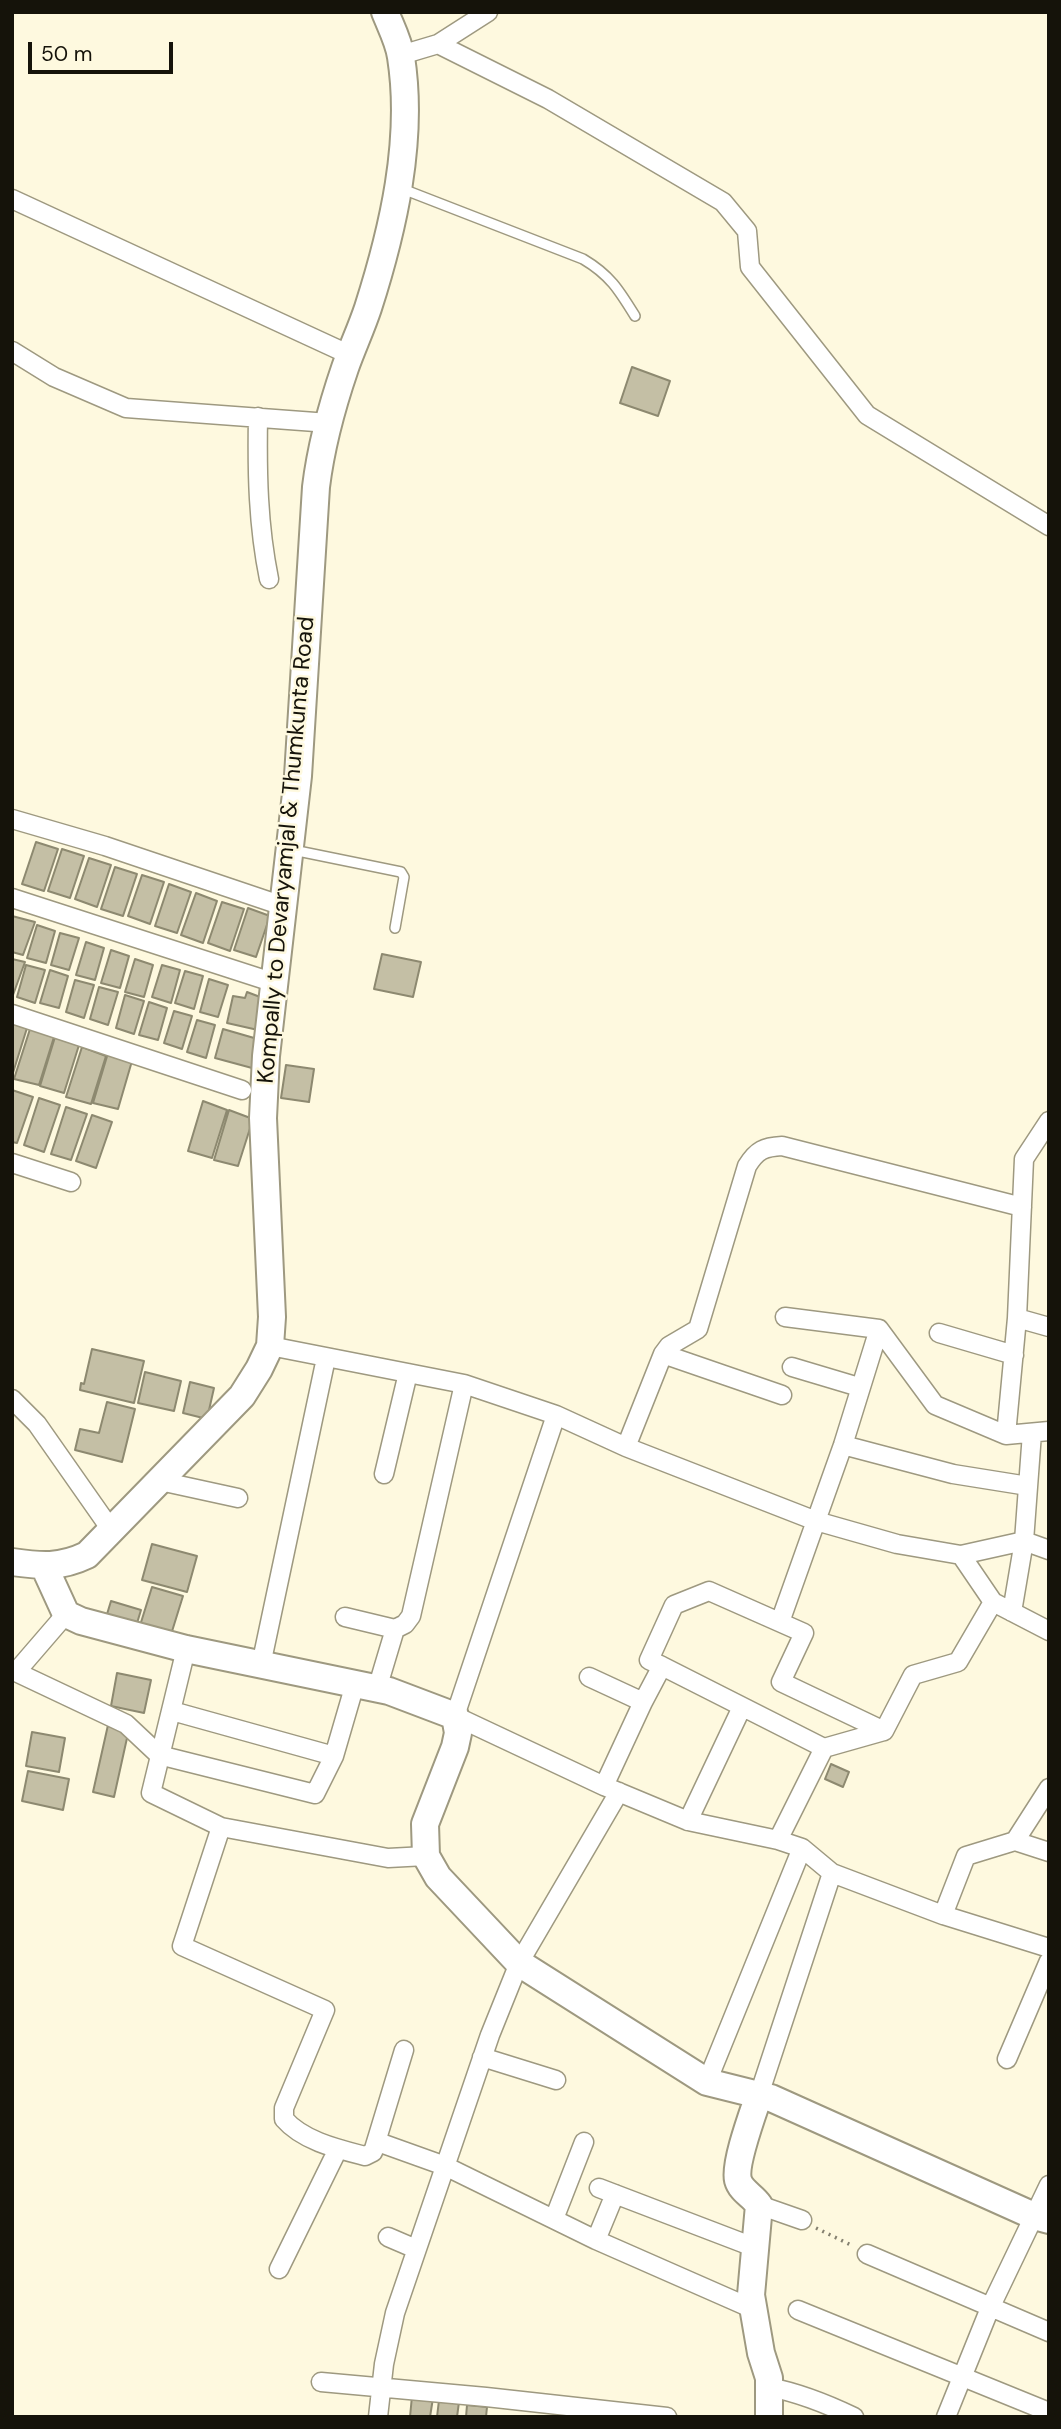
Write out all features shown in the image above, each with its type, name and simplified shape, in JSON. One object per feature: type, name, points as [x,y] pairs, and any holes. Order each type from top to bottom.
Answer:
[{"type":"main road","name":"Kompally to Devaryamjal & Thumkunta Road","points":[[12,1562],[44,1566],[71,1563],[87,1555],[242,1396],[259,1370],[270,1346],[272,1317],[263,1118],[266,1056],[298,776],[320,455],[350,355],[368,309],[389,232],[403,150],[401,55],[386,12]]},
{"type":"main road","points":[[44,1566],[66,1614],[81,1621],[186,1649],[366,1687],[455,1716],[458,1733],[456,1747],[425,1824],[426,1856],[438,1877],[519,1963],[707,2082],[783,2103],[1042,2218]]},
{"type":"main road","points":[[759,2095],[738,2166],[738,2179],[743,2189],[753,2196],[759,2205],[751,2295],[761,2353],[769,2378],[769,2417]]},
{"type":"street","points":[[401,55],[438,44],[488,12]]},
{"type":"street","points":[[438,44],[548,99],[723,202],[747,231],[750,267],[867,415],[1049,526]]},
{"type":"street","points":[[12,200],[350,355]]},
{"type":"street","points":[[12,351],[54,377],[126,408],[329,423]]},
{"type":"street","points":[[258,417],[257,492],[261,541],[269,579]]},
{"type":"street","points":[[12,819],[104,846],[283,906]]},
{"type":"street","points":[[12,898],[275,983]]},
{"type":"street","points":[[12,1014],[242,1090]]},
{"type":"street","points":[[1006,1435],[1017,1318],[1024,1159],[1049,1121]]},
{"type":"street","points":[[626,1447],[663,1354],[669,1346],[698,1329],[747,1166],[755,1153],[767,1146],[782,1146],[1022,1207]]},
{"type":"street","points":[[12,1163],[71,1182]]},
{"type":"street","points":[[785,1317],[879,1329],[935,1405],[1006,1435],[1040,1432],[1028,1486],[1024,1541],[1012,1612]]},
{"type":"street","points":[[1017,1318],[1049,1328]]},
{"type":"street","points":[[780,1622],[843,1445],[879,1329]]},
{"type":"street","points":[[939,1333],[1014,1355]]},
{"type":"street","points":[[270,1346],[464,1384],[556,1415],[626,1447],[816,1521],[897,1544],[961,1555],[1024,1541],[1049,1550]]},
{"type":"street","points":[[663,1354],[782,1395]]},
{"type":"street","points":[[261,1665],[326,1358]]},
{"type":"street","points":[[792,1367],[859,1387]]},
{"type":"street","points":[[384,1474],[408,1373]]},
{"type":"street","points":[[66,1614],[16,1672],[125,1724],[159,1755],[315,1794],[395,1629],[405,1624],[411,1616],[464,1384]]},
{"type":"street","points":[[12,1399],[37,1424],[112,1531]]},
{"type":"street","points":[[556,1415],[455,1716],[688,1821],[778,1840],[802,1848],[832,1874],[943,1915],[1049,1948]]},
{"type":"street","points":[[843,1445],[953,1474],[1028,1486]]},
{"type":"street","points":[[160,1481],[238,1498]]},
{"type":"street","points":[[961,1555],[993,1602],[1049,1631]]},
{"type":"street","points":[[884,1731],[781,1682],[804,1633],[709,1591],[674,1605],[649,1660],[824,1748],[884,1731],[913,1675],[958,1662],[993,1602]]},
{"type":"street","points":[[345,1617],[395,1629]]},
{"type":"street","points":[[186,1649],[151,1793],[221,1827],[388,1858],[426,1856]]},
{"type":"street","points":[[378,2417],[395,2313],[482,2057],[519,1963],[612,1789],[643,1702],[662,1666]]},
{"type":"street","points":[[589,1677],[643,1702]]},
{"type":"street","points":[[688,1821],[742,1707]]},
{"type":"street","points":[[172,1711],[334,1756]]},
{"type":"street","points":[[778,1840],[824,1748]]},
{"type":"street","points":[[1015,1841],[1049,1788]]},
{"type":"street","points":[[221,1827],[182,1946],[325,2010],[284,2108],[284,2119],[290,2126],[338,2149],[365,2156],[373,2152],[404,2049]]},
{"type":"street","points":[[943,1915],[966,1856],[1015,1841],[1049,1852]]},
{"type":"street","points":[[707,2082],[802,1848]]},
{"type":"street","points":[[759,2095],[832,1874]]},
{"type":"street","points":[[1007,2059],[1049,1961]]},
{"type":"street","points":[[482,2057],[556,2080]]},
{"type":"street","points":[[554,2219],[584,2141]]},
{"type":"street","points":[[378,2142],[445,2166],[596,2239],[753,2309]]},
{"type":"street","points":[[279,2269],[338,2149]]},
{"type":"street","points":[[946,2417],[990,2308],[1042,2218],[1049,2185]]},
{"type":"street","points":[[596,2239],[607,2191],[756,2248]]},
{"type":"street","points":[[759,2205],[802,2220]]},
{"type":"street","points":[[388,2237],[416,2249]]},
{"type":"street","points":[[863,2251],[1049,2332]]},
{"type":"street","points":[[798,2310],[961,2376],[1038,2412]]},
{"type":"street","points":[[321,2382],[667,2417]]},
{"type":"street","points":[[769,2387],[815,2399],[854,2417]]},
{"type":"lane","points":[[397,187],[583,259],[602,271],[615,284],[635,316]]},
{"type":"lane","points":[[288,849],[401,872],[404,877],[395,928]]},
{"type":"path","points":[[802,2220],[863,2251]]},
{"type":"building","points":[[632,367],[670,381],[658,416],[620,403]]},
{"type":"building","points":[[36,842],[58,849],[44,891],[22,884]]},
{"type":"building","points":[[62,849],[84,856],[70,898],[48,891]]},
{"type":"building","points":[[89,858],[111,865],[97,907],[75,899]]},
{"type":"building","points":[[115,867],[137,874],[123,916],[101,909]]},
{"type":"building","points":[[142,875],[164,882],[150,924],[128,916]]},
{"type":"building","points":[[169,884],[191,892],[177,933],[155,926]]},
{"type":"building","points":[[196,893],[217,901],[203,943],[181,935]]},
{"type":"building","points":[[222,902],[244,909],[230,951],[208,943]]},
{"type":"building","points":[[248,908],[270,916],[256,957],[234,950]]},
{"type":"building","points":[[12,916],[35,922],[23,955],[12,952]]},
{"type":"building","points":[[37,925],[55,931],[46,963],[27,958]]},
{"type":"building","points":[[60,933],[79,938],[69,970],[51,965]]},
{"type":"building","points":[[86,942],[104,948],[95,980],[76,975]]},
{"type":"building","points":[[111,950],[129,956],[120,988],[101,983]]},
{"type":"building","points":[[382,954],[421,962],[413,997],[374,989]]},
{"type":"building","points":[[12,959],[25,962],[13,995],[12,995]]},
{"type":"building","points":[[135,959],[153,965],[144,997],[125,992]]},
{"type":"building","points":[[26,965],[45,970],[35,1003],[17,997]]},
{"type":"building","points":[[162,965],[180,970],[171,1003],[152,997]]},
{"type":"building","points":[[50,970],[68,976],[59,1008],[40,1003]]},
{"type":"building","points":[[185,971],[203,976],[194,1009],[175,1003]]},
{"type":"building","points":[[209,979],[228,985],[218,1017],[200,1012]]},
{"type":"building","points":[[75,980],[94,985],[84,1018],[66,1012]]},
{"type":"building","points":[[99,987],[118,992],[108,1025],[90,1019]]},
{"type":"building","points":[[247,992],[268,1000],[258,1030],[227,1023],[233,996],[245,998]]},
{"type":"building","points":[[125,995],[144,1001],[134,1034],[116,1028]]},
{"type":"building","points":[[149,1002],[167,1008],[158,1040],[139,1035]]},
{"type":"building","points":[[174,1011],[192,1016],[182,1049],[164,1043]]},
{"type":"building","points":[[197,1020],[215,1025],[206,1058],[187,1052]]},
{"type":"building","points":[[12,1023],[27,1028],[12,1076]]},
{"type":"building","points":[[30,1029],[54,1037],[39,1085],[14,1079]]},
{"type":"building","points":[[223,1029],[261,1040],[252,1068],[215,1058]]},
{"type":"building","points":[[55,1037],[79,1045],[64,1093],[40,1086]]},
{"type":"building","points":[[82,1047],[106,1056],[91,1104],[66,1097]]},
{"type":"building","points":[[108,1053],[132,1061],[118,1109],[93,1103]]},
{"type":"building","points":[[286,1065],[314,1069],[309,1102],[281,1098]]},
{"type":"building","points":[[12,1090],[33,1097],[17,1143],[12,1142]]},
{"type":"building","points":[[39,1098],[60,1105],[44,1152],[24,1145]]},
{"type":"building","points":[[203,1101],[227,1110],[212,1158],[188,1151]]},
{"type":"building","points":[[66,1107],[87,1114],[71,1160],[51,1154]]},
{"type":"building","points":[[229,1110],[253,1119],[238,1166],[214,1160]]},
{"type":"building","points":[[92,1115],[112,1122],[96,1168],[76,1161]]},
{"type":"building","points":[[92,1349],[144,1361],[134,1403],[80,1390],[81,1383],[84,1384]]},
{"type":"building","points":[[145,1372],[181,1381],[174,1411],[138,1403]]},
{"type":"building","points":[[190,1382],[214,1388],[207,1419],[183,1413]]},
{"type":"building","points":[[107,1402],[135,1409],[122,1462],[75,1450],[80,1429],[99,1433]]},
{"type":"building","points":[[152,1544],[197,1556],[187,1592],[142,1580]]},
{"type":"building","points":[[152,1587],[183,1596],[169,1641],[138,1632]]},
{"type":"building","points":[[111,1601],[141,1610],[134,1633],[104,1624]]},
{"type":"building","points":[[117,1673],[151,1680],[144,1713],[111,1706]]},
{"type":"building","points":[[108,1725],[129,1729],[114,1797],[93,1792]]},
{"type":"building","points":[[32,1732],[65,1738],[59,1772],[26,1766]]},
{"type":"building","points":[[831,1764],[849,1772],[843,1787],[825,1779]]},
{"type":"building","points":[[28,1771],[69,1779],[63,1810],[22,1801]]},
{"type":"building","points":[[412,2396],[433,2398],[430,2417],[410,2417]]},
{"type":"building","points":[[439,2400],[459,2402],[457,2417],[437,2417]]},
{"type":"building","points":[[467,2405],[487,2407],[486,2417],[466,2417]]}]
